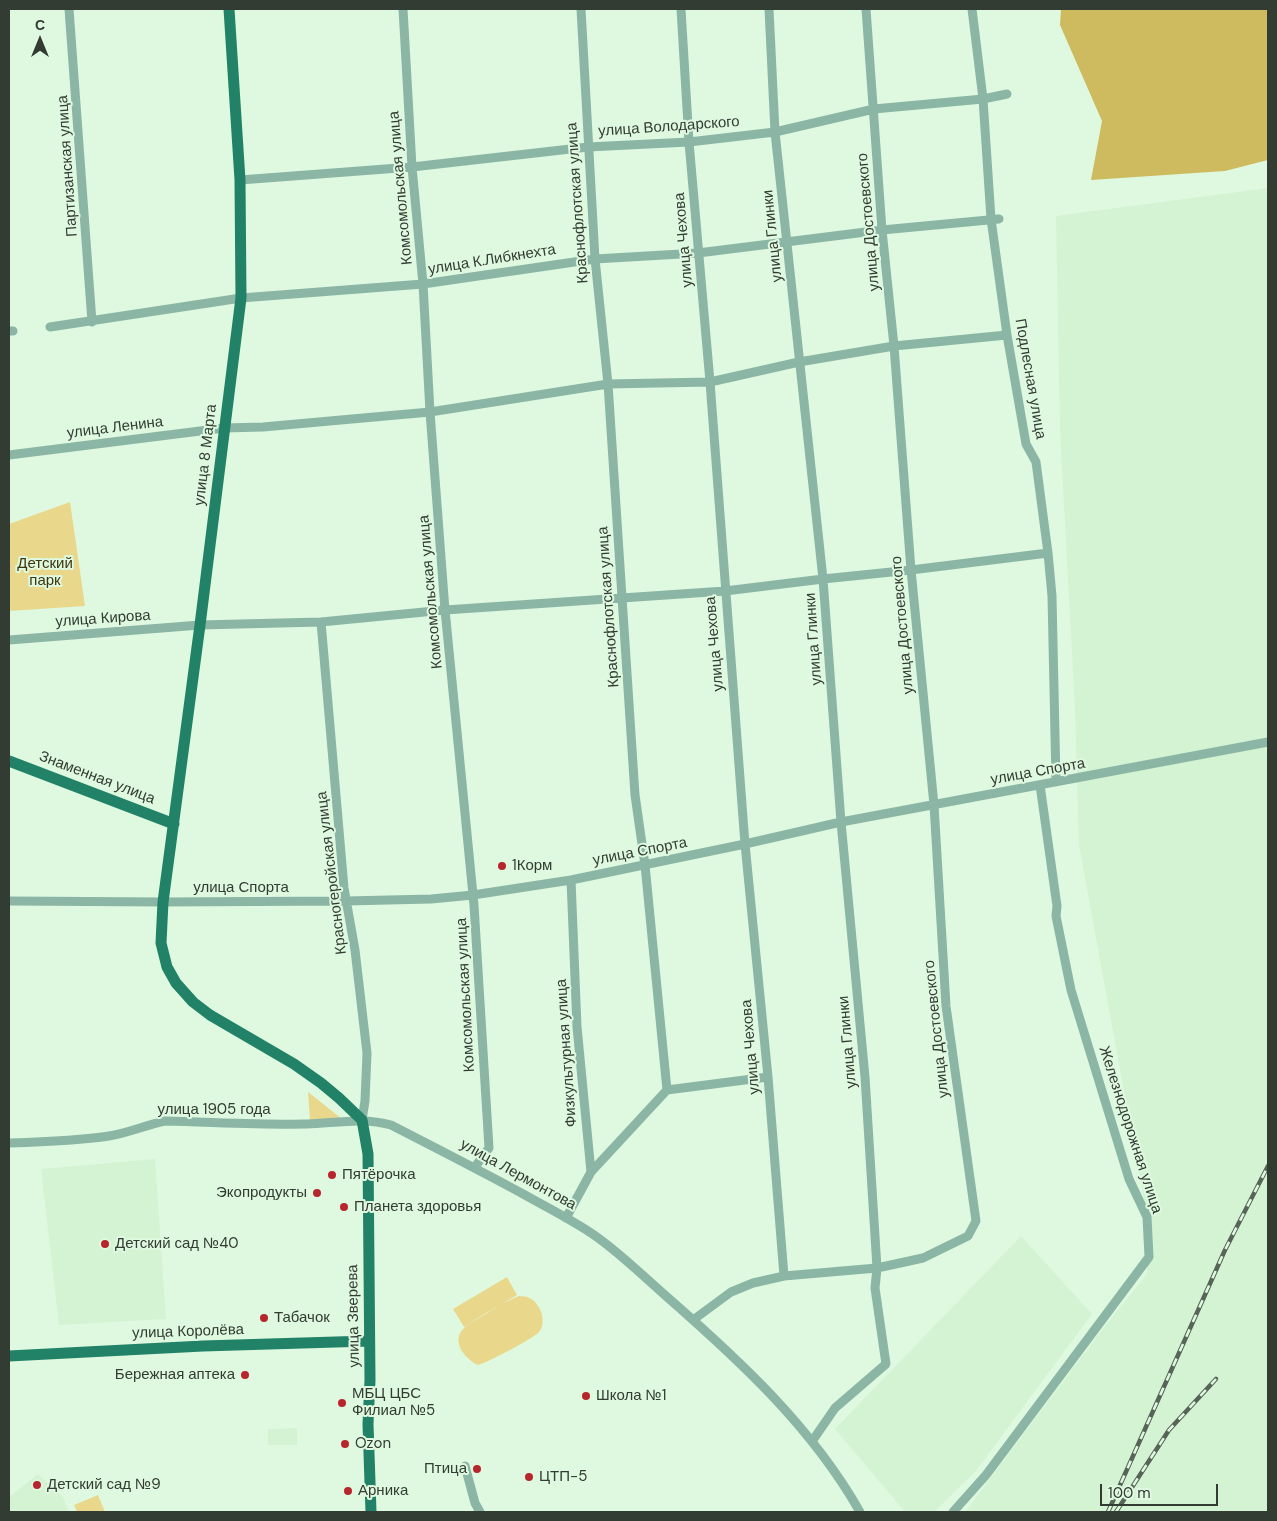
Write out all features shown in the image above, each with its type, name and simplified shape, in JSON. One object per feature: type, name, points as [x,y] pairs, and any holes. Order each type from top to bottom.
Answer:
[{"type":"main road","name":"улица 8 Марта","points":[[163,902],[200,625],[240,298],[240,180],[229,9]]},
{"type":"main road","name":"Знаменная улица","points":[[9,761],[174,824]]},
{"type":"main road","points":[[163,902],[161,927],[164,956],[167,967],[181,989],[193,1002],[210,1015],[294,1064],[322,1083],[362,1120]]},
{"type":"main road","name":"улица Зверева","points":[[362,1120],[368,1154],[370,1380],[368,1424],[370,1512]]},
{"type":"main road","name":"улица Королёва","points":[[9,1356],[203,1346],[369,1342]]},
{"type":"street","name":"Партизанская улица","points":[[69,9],[92,322]]},
{"type":"street","name":"Комсомольская улица","points":[[403,9],[412,167],[423,284],[430,412],[445,610],[473,895],[489,1148],[475,1168]]},
{"type":"street","name":"Краснофлотская улица","points":[[581,9],[595,258],[608,384],[635,795],[645,865],[668,1090]]},
{"type":"street","name":"улица Чехова","points":[[680,9],[745,844],[768,1077],[784,1276]]},
{"type":"street","name":"улица Глинки","points":[[770,9],[775,132],[823,579],[841,822],[865,1077],[877,1268],[875,1288],[886,1364],[836,1408],[813,1440]]},
{"type":"street","name":"улица Достоевского","points":[[866,9],[882,230],[894,346],[911,570],[934,805],[946,1006],[976,1221],[968,1236],[923,1258],[877,1268]]},
{"type":"street","name":"Подлесная улица","points":[[972,9],[1007,335],[1026,444],[1036,462],[1048,552],[1052,604],[1056,782]]},
{"type":"street","name":"улица Володарского","points":[[240,180],[412,167],[588,147],[689,142],[775,132],[874,110],[983,99],[1007,94]]},
{"type":"street","name":"улица К.Либкнехта","points":[[50,327],[240,298],[423,284],[595,258],[698,253],[882,230],[995,219]]},
{"type":"street","name":"улица Ленина","points":[[9,455],[224,428],[263,427],[430,412],[608,384],[710,382],[800,362],[894,346],[1007,335]]},
{"type":"street","name":"улица Кирова","points":[[9,640],[200,625],[321,622],[445,610],[725,591],[1048,552]]},
{"type":"street","name":"Красногеройская улица","points":[[321,622],[346,901],[355,950],[367,1053],[366,1092],[362,1120]]},
{"type":"street","name":"улица Спорта","points":[[9,901],[346,901],[431,899],[473,895],[570,880],[841,822],[1268,742]]},
{"type":"street","name":"Железнодорожная улица","points":[[953,1512],[986,1475],[1149,1258],[1146,1216],[1129,1180],[1070,990],[1056,916],[1040,785]]},
{"type":"street","name":"Физкультурная улица","points":[[570,880],[577,1027],[591,1172]]},
{"type":"street","points":[[566,1218],[591,1172],[668,1090],[768,1077]]},
{"type":"street","name":"улица Лермонтова","points":[[362,1120],[376,1120],[391,1125],[475,1168],[595,1236],[693,1320],[757,1381],[813,1440],[847,1489],[860,1512]]},
{"type":"street","name":"улица 1905 года","points":[[9,1143],[61,1141],[111,1136],[165,1121],[306,1124],[362,1120]]},
{"type":"street","points":[[693,1320],[731,1292],[752,1283],[784,1276],[877,1268]]},
{"type":"street","points":[[465,1466],[475,1503],[480,1512]]},
{"type":"shaded area","points":[[1061,9],[1268,9],[1268,160],[1225,171],[1091,180],[1102,121],[1060,25]]},
{"type":"shaded area","points":[[1268,188],[1268,1512],[965,1512],[1101,1331],[1147,1274],[1147,1217],[1079,845],[1075,709],[1060,432],[1056,216]]},
{"type":"shaded area","name":"Детский сад №40","points":[[155,1159],[166,1319],[59,1325],[41,1169]]},
{"type":"shaded area","points":[[1021,1236],[1092,1314],[975,1472],[934,1512],[905,1512],[835,1429]]},
{"type":"shaded area","points":[[297,1428],[297,1445],[268,1445],[268,1429]]},
{"type":"shaded area","name":"Детский сад №9","points":[[38,1474],[63,1497],[69,1512],[9,1512],[9,1497]]},
{"type":"green space","name":"Детский парк","points":[[70,502],[85,606],[9,611],[9,524]]},
{"type":"green space","points":[[308,1092],[342,1119],[310,1120]]},
{"type":"green space","points":[[507,1277],[517,1295],[464,1327],[453,1309]]},
{"type":"green space","points":[[519,1296],[535,1301],[540,1309],[543,1323],[539,1332],[521,1344],[486,1362],[478,1365],[468,1359],[461,1349],[458,1338],[464,1328],[474,1320]]},
{"type":"green space","points":[[98,1495],[105,1512],[77,1512],[74,1505]]},
{"type":"railway","points":[[1108,1512],[1225,1250],[1268,1166]]},
{"type":"railway","points":[[1116,1512],[1169,1430],[1216,1379]]},
{"type":"place","name":"1Корм","points":[[502,866]]},
{"type":"place","name":"Пятёрочка","points":[[332,1175]]},
{"type":"place","name":"Экопродукты","points":[[317,1193]]},
{"type":"place","name":"Планета здоровья","points":[[344,1207]]},
{"type":"place","name":"Детский сад №40","points":[[105,1244]]},
{"type":"place","name":"Табачок","points":[[264,1318]]},
{"type":"place","name":"Бережная аптека","points":[[245,1375]]},
{"type":"place","name":"Школа №1","points":[[586,1396]]},
{"type":"place","name":"МБЦ ЦБС Филиал №5","points":[[342,1403]]},
{"type":"place","name":"Ozon","points":[[345,1444]]},
{"type":"place","name":"Птица","points":[[477,1469]]},
{"type":"place","name":"ЦТП-5","points":[[529,1477]]},
{"type":"place","name":"Детский сад №9","points":[[37,1485]]},
{"type":"place","name":"Арника","points":[[348,1491]]}]
